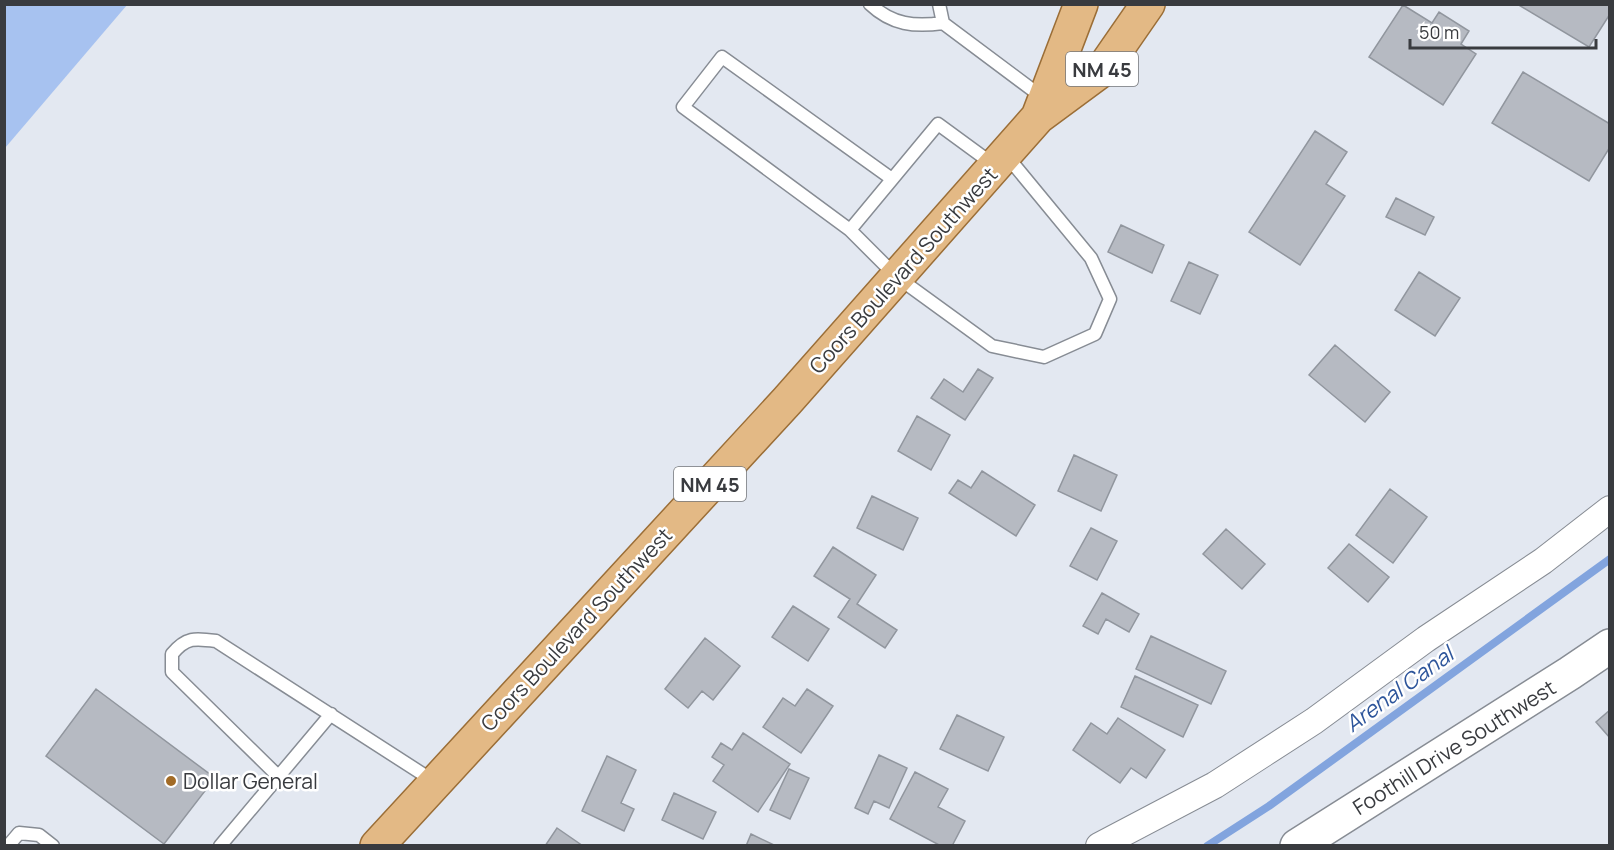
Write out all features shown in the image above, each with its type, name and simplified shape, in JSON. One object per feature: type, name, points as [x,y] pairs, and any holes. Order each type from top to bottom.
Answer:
[{"type":"main road","name":"Coors Boulevard Southwest","points":[[377,846],[897,277],[1000,160],[1042,108],[1081,4]]},
{"type":"main road","name":"Coors Boulevard Southwest","points":[[1042,108],[1103,69],[1148,4]]},
{"type":"street","points":[[1099,846],[1215,785],[1314,721],[1426,639],[1542,561],[1610,509]]},
{"type":"street","name":"Foothill Drive Southwest","points":[[1297,846],[1570,674],[1610,646]]},
{"type":"lane","points":[[870,4],[898,21],[916,27],[943,23]]},
{"type":"lane","points":[[939,4],[943,23],[1042,108]]},
{"type":"lane","points":[[850,230],[938,124],[1000,160],[1091,258],[1110,299],[1095,334],[1044,357],[992,346],[897,277],[850,230],[683,107],[722,57],[892,179]]},
{"type":"lane","points":[[279,777],[172,672],[172,654],[182,641],[199,639],[216,641],[435,783]]},
{"type":"lane","points":[[220,846],[331,714]]},
{"type":"lane","points":[[8,846],[19,833],[39,835],[52,846]]},
{"type":"shaded area","points":[[4,5],[127,5],[5,148]]},
{"type":"building","points":[[1517,4],[1610,4],[1610,14],[1589,47]]},
{"type":"building","points":[[1403,5],[1432,23],[1439,12],[1469,31],[1461,44],[1476,54],[1443,105],[1369,57]]},
{"type":"building","points":[[1523,72],[1610,124],[1610,147],[1589,181],[1492,123]]},
{"type":"building","points":[[1315,131],[1347,152],[1326,184],[1345,196],[1300,265],[1249,232]]},
{"type":"building","points":[[1396,198],[1434,217],[1425,235],[1386,217]]},
{"type":"building","points":[[1121,225],[1164,245],[1152,273],[1108,252]]},
{"type":"building","points":[[1189,262],[1218,275],[1200,314],[1171,301]]},
{"type":"building","points":[[1419,272],[1460,298],[1435,336],[1395,310]]},
{"type":"building","points":[[1335,345],[1390,392],[1365,422],[1309,375]]},
{"type":"building","points":[[978,369],[993,378],[965,420],[931,398],[944,379],[963,392]]},
{"type":"building","points":[[917,416],[950,435],[931,470],[898,451]]},
{"type":"building","points":[[1074,455],[1117,475],[1101,511],[1058,491]]},
{"type":"building","points":[[982,471],[1035,505],[1016,536],[949,493],[958,480],[971,488]]},
{"type":"building","points":[[1390,489],[1427,517],[1393,563],[1356,535]]},
{"type":"building","points":[[872,496],[918,518],[903,550],[857,528]]},
{"type":"building","points":[[1091,528],[1117,541],[1097,580],[1070,566]]},
{"type":"building","points":[[1226,529],[1265,564],[1242,589],[1203,554]]},
{"type":"building","points":[[1349,544],[1389,577],[1368,602],[1328,568]]},
{"type":"building","points":[[833,547],[876,575],[857,604],[897,630],[885,648],[838,617],[850,599],[814,576]]},
{"type":"building","points":[[1102,593],[1139,614],[1129,632],[1106,619],[1098,634],[1083,626]]},
{"type":"building","points":[[793,606],[829,629],[808,661],[772,637]]},
{"type":"building","points":[[1151,636],[1226,671],[1211,704],[1136,669]]},
{"type":"building","points":[[705,638],[740,666],[713,700],[702,691],[688,708],[665,689]]},
{"type":"building","points":[[1135,676],[1198,705],[1183,737],[1121,707]]},
{"type":"building","points":[[96,689],[215,778],[164,844],[46,756]]},
{"type":"building","points":[[807,689],[833,706],[801,753],[763,727],[783,698],[795,706]]},
{"type":"building","points":[[1610,710],[1610,738],[1596,722]]},
{"type":"building","points":[[957,715],[1004,737],[988,771],[940,749]]},
{"type":"building","points":[[1118,718],[1165,750],[1146,778],[1131,768],[1120,783],[1073,750],[1091,723],[1107,734]]},
{"type":"building","points":[[743,733],[790,764],[758,812],[713,781],[724,765],[712,757],[721,743],[732,750]]},
{"type":"building","points":[[879,755],[907,768],[889,808],[874,801],[868,814],[855,808]]},
{"type":"building","points":[[607,756],[636,770],[621,803],[634,809],[624,831],[582,811]]},
{"type":"building","points":[[789,769],[809,778],[790,819],[770,810]]},
{"type":"building","points":[[915,772],[948,789],[938,807],[965,821],[952,846],[941,846],[890,819]]},
{"type":"building","points":[[674,793],[716,812],[703,839],[662,820]]},
{"type":"building","points":[[557,828],[583,846],[545,846]]},
{"type":"building","points":[[751,834],[776,846],[746,846]]},
{"type":"waterway","name":"Arenal Canal","points":[[1207,846],[1269,806],[1610,559]]},
{"type":"place","name":"Dollar General","points":[[171,781]]}]
